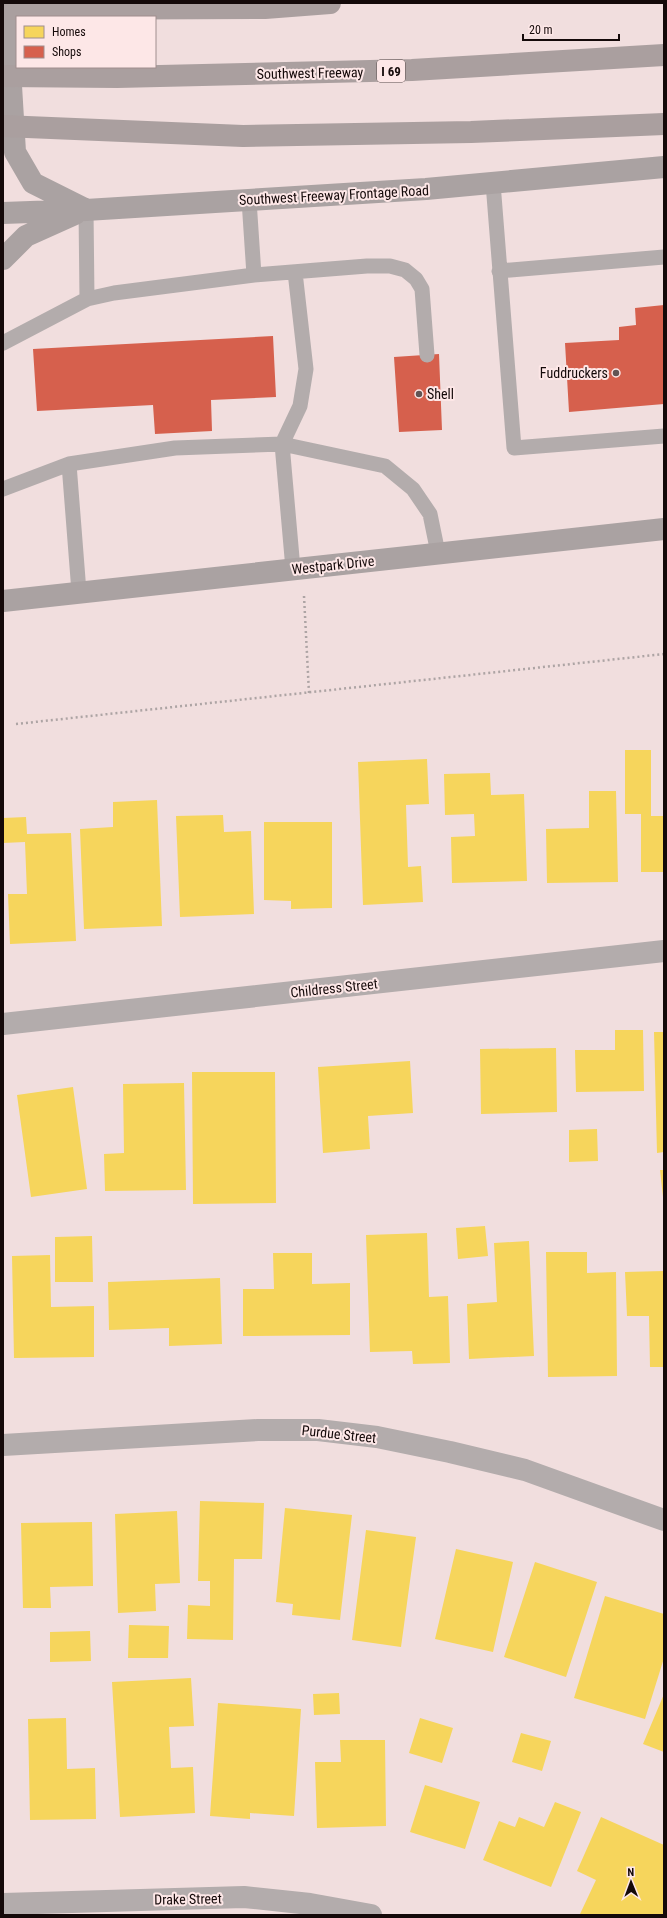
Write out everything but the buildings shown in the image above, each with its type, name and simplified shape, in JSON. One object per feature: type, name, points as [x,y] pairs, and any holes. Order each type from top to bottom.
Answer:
[{"type":"highway","points":[[3,9],[114,10],[265,8],[330,3]]},
{"type":"highway","name":"Southwest Freeway","points":[[3,76],[117,77],[412,70],[664,55]]},
{"type":"highway","points":[[3,126],[243,136],[471,132],[664,124]]},
{"type":"main road","points":[[6,3],[15,152],[33,183],[86,210]]},
{"type":"main road","name":"Southwest Freeway Frontage Road","points":[[3,213],[86,210],[426,189],[664,167]]},
{"type":"main road","points":[[3,259],[26,236],[86,210]]},
{"type":"main road","name":"Westpark Drive","points":[[3,601],[664,529]]},
{"type":"street","name":"Childress Street","points":[[3,1024],[664,951]]},
{"type":"street","name":"Purdue Street","points":[[3,1445],[258,1430],[318,1430],[377,1437],[450,1452],[525,1470],[664,1520]]},
{"type":"street","name":"Drake Street","points":[[3,1904],[244,1898],[310,1904],[371,1915]]},
{"type":"lane","points":[[493,183],[514,448],[664,436]]},
{"type":"lane","points":[[249,200],[254,275]]},
{"type":"lane","points":[[86,210],[87,299]]},
{"type":"lane","points":[[499,272],[664,257]]},
{"type":"lane","points":[[3,343],[87,299],[114,293],[254,275],[367,266],[390,266],[406,270],[416,279],[422,289],[427,355]]},
{"type":"lane","points":[[295,272],[306,369],[300,406],[282,444],[298,569]]},
{"type":"lane","points":[[3,489],[69,464],[175,448],[282,444],[385,466],[414,489],[430,514],[438,553]]},
{"type":"lane","points":[[69,464],[79,592]]},
{"type":"path","points":[[298,569],[309,693]]},
{"type":"path","points":[[16,724],[664,654]]},
{"type":"place","name":"Fuddruckers","points":[[616,373]]},
{"type":"place","name":"Shell","points":[[419,394]]}]
